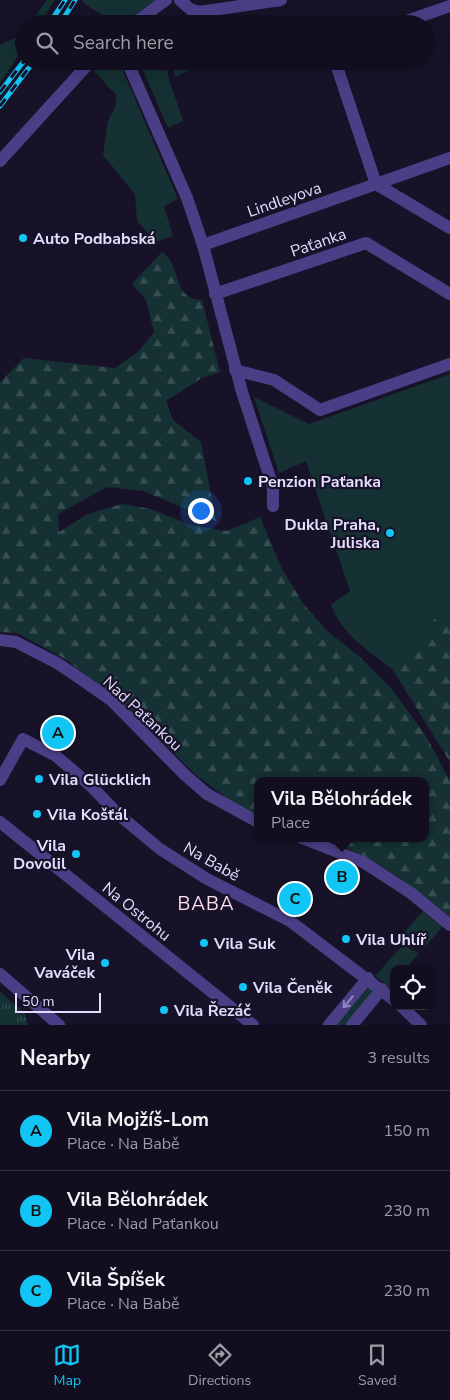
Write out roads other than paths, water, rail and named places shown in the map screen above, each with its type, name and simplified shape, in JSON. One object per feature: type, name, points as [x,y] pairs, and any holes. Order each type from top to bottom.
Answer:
[{"type":"street","points":[[145,15],[166,0]]},
{"type":"street","points":[[180,0],[190,10],[199,12],[281,0]]},
{"type":"street","points":[[424,15],[450,6]]},
{"type":"street","points":[[0,161],[83,70]]},
{"type":"street","points":[[131,70],[187,198],[203,245],[235,370],[273,487],[272,506]]},
{"type":"street","points":[[338,70],[376,184],[450,228]]},
{"type":"street","name":"Lindleyova","points":[[203,245],[450,158]]},
{"type":"street","name":"Paťanka","points":[[215,294],[366,243],[450,294]]},
{"type":"street","points":[[235,370],[274,380],[320,410],[450,364]]},
{"type":"street","name":"Nad Paťankou","points":[[0,640],[16,642],[75,675],[111,700],[185,775],[207,794],[254,820]]},
{"type":"street","name":"Na Babě","points":[[0,780],[23,739],[56,756],[91,786],[119,815],[160,849],[207,879],[290,921],[390,996]]},
{"type":"street","name":"Na Ostrohu","points":[[3,829],[253,1025]]},
{"type":"street","points":[[312,842],[363,862],[411,893],[450,925]]},
{"type":"street","points":[[0,974],[59,1025]]},
{"type":"street","points":[[329,1025],[368,978]]},
{"type":"street","points":[[352,1025],[382,989]]},
{"type":"street","points":[[405,1010],[421,1025]]},
{"type":"railway","points":[[55,15],[65,0]]},
{"type":"railway","points":[[66,15],[75,0]]},
{"type":"railway","points":[[0,92],[17,70]]},
{"type":"railway","points":[[0,106],[27,70]]},
{"type":"place","name":"Auto Podbabská","points":[[23,238]]},
{"type":"place","name":"Penzion Paťanka","points":[[248,481]]},
{"type":"place","name":"Dukla Praha, Juliska","points":[[390,533]]},
{"type":"place","name":"Vila Mojžíš-Lom","points":[[58,733]]},
{"type":"place","name":"Vila Glücklich","points":[[39,779]]},
{"type":"place","name":"Vila Košťál","points":[[37,814]]},
{"type":"place","name":"Vila Dovolil","points":[[76,854]]},
{"type":"place","name":"Vila Bělohrádek","points":[[342,877]]},
{"type":"place","name":"Vila Špíšek","points":[[295,899]]},
{"type":"place","name":"Vila Uhlíř","points":[[346,939]]},
{"type":"place","name":"Vila Suk","points":[[204,943]]},
{"type":"place","name":"Vila Vaváček","points":[[105,963]]},
{"type":"place","name":"Vila Čeněk","points":[[243,987]]},
{"type":"place","name":"Vila Řezáč","points":[[164,1010]]},
{"type":"district","name":"BABA","points":[[206,903]]}]
